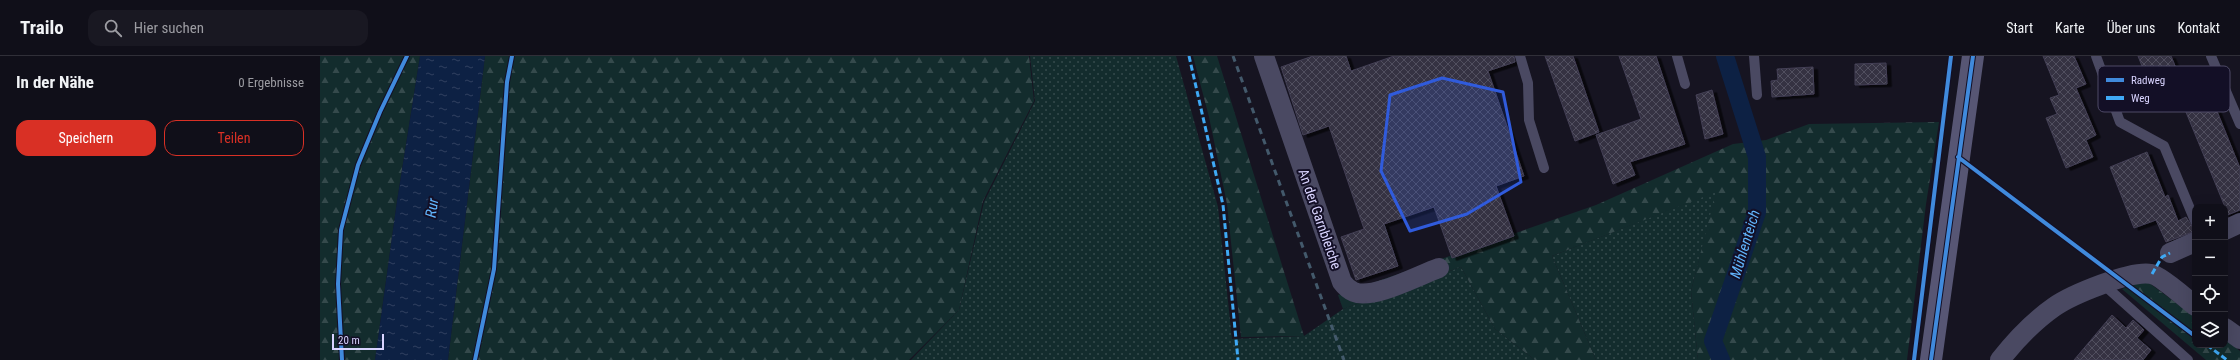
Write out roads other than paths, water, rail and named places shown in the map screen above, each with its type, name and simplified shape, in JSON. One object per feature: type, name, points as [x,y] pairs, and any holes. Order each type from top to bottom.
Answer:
[{"type":"main road","points":[[1931,360],[1973,56]]},
{"type":"street","name":"An der Garnbleiche","points":[[1264,56],[1342,282],[1354,292],[1365,294],[1376,292],[1439,268]]},
{"type":"street","points":[[2228,229],[2240,223]]},
{"type":"street","points":[[2170,253],[2192,243]]},
{"type":"street","points":[[2000,360],[2011,346],[2055,307],[2103,284],[2139,273],[2152,274],[2192,304]]},
{"type":"street","points":[[2228,330],[2240,339]]},
{"type":"lane","points":[[1520,56],[1528,83],[1529,120],[1544,168]]},
{"type":"lane","points":[[1677,56],[1685,84]]},
{"type":"lane","points":[[1754,56],[1758,95]]},
{"type":"lane","points":[[2096,56],[2100,66]]},
{"type":"lane","points":[[2211,56],[2215,66]]},
{"type":"lane","points":[[2230,101],[2240,124]]},
{"type":"lane","points":[[2116,112],[2120,122],[2164,146],[2192,214]]},
{"type":"lane","points":[[2103,284],[2185,359]]},
{"type":"water","name":"Rur","points":[[420,56],[485,56],[448,360],[375,360],[397,201]]},
{"type":"waterway","name":"Mühlenteich","points":[[1721,360],[1713,341],[1757,212],[1757,157],[1725,56]]},
{"type":"railway","points":[[1233,56],[1344,360]]}]
